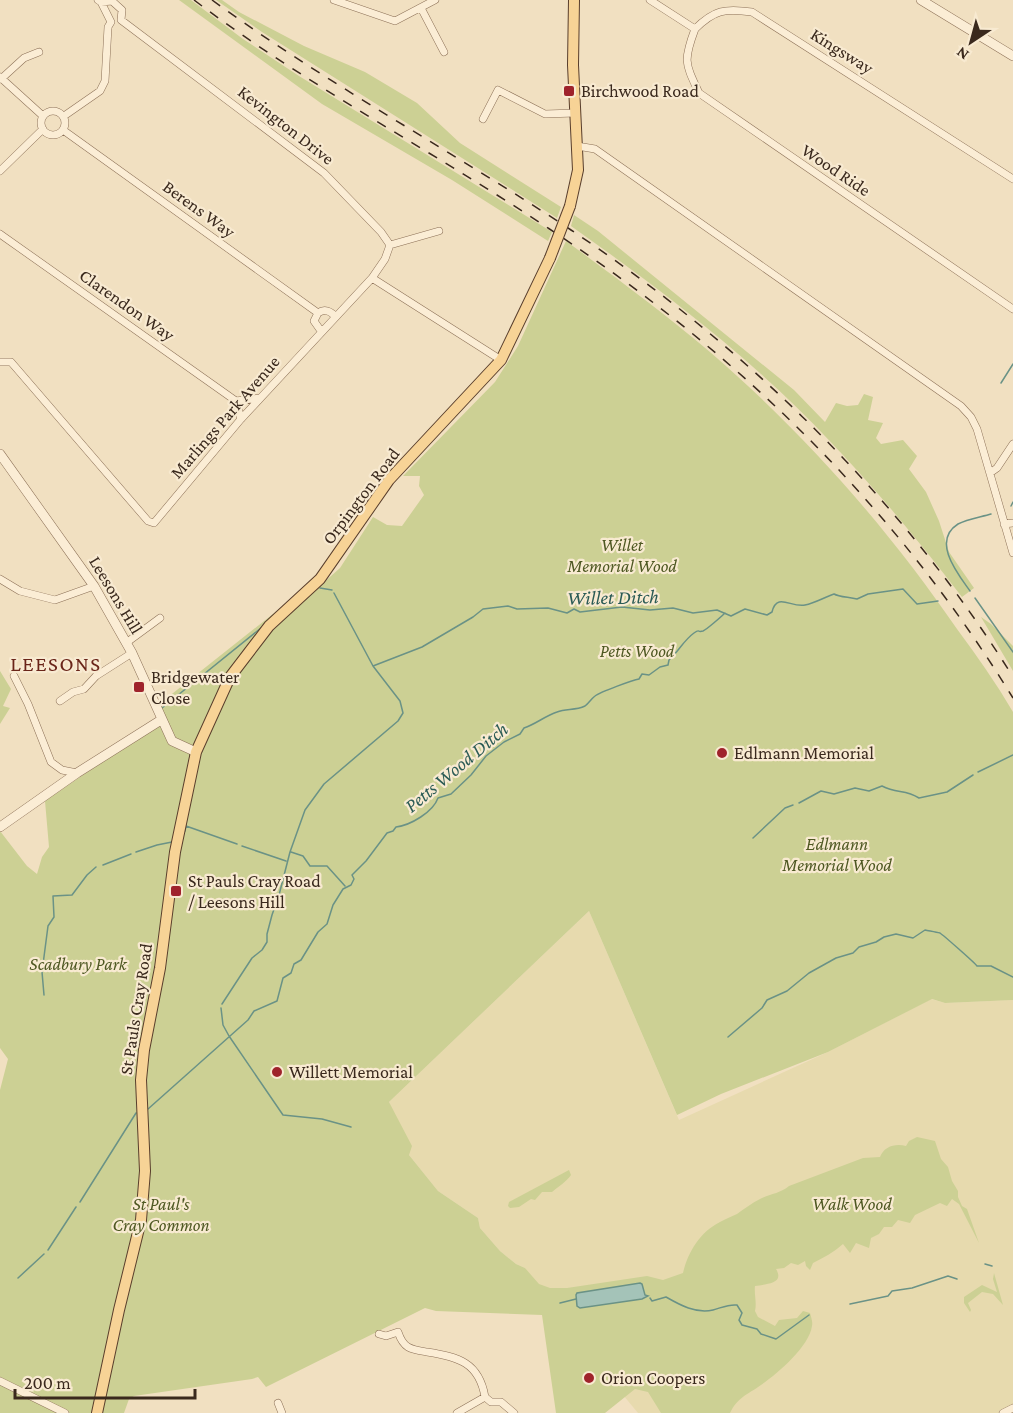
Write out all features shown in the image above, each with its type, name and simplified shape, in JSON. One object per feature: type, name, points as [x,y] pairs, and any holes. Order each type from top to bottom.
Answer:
[{"type":"main road","name":"Orpington Road","points":[[196,752],[230,676],[262,634],[320,579],[389,480],[501,360],[550,258],[570,206],[578,170],[573,65],[574,0]]},
{"type":"main road","name":"St Pauls Cray Road","points":[[97,1413],[141,1220],[145,1171],[141,1080],[144,1050],[160,968],[175,852],[196,752]]},
{"type":"street","points":[[334,0],[395,21],[435,0]]},
{"type":"street","points":[[650,0],[695,29]]},
{"type":"street","points":[[921,0],[1013,56]]},
{"type":"street","points":[[99,1],[111,22]]},
{"type":"street","name":"Kevington Drive","points":[[99,1],[112,1],[122,10],[121,20],[324,173],[381,232],[390,245]]},
{"type":"street","points":[[421,8],[444,52]]},
{"type":"street","name":"Kingsway","points":[[695,29],[717,12],[737,10],[752,12],[1013,179]]},
{"type":"street","points":[[64,116],[100,91],[105,81],[108,27],[111,22],[121,20]]},
{"type":"street","name":"Wood Ride","points":[[695,29],[688,47],[686,66],[699,93],[1013,309]]},
{"type":"street","points":[[39,52],[24,58],[1,78],[43,116]]},
{"type":"street","points":[[483,119],[498,90],[545,114],[575,114]]},
{"type":"street","points":[[53,110],[64,116],[63,130],[53,135],[43,129],[41,123],[43,116],[53,110]]},
{"type":"street","points":[[0,171],[43,129]]},
{"type":"street","name":"Berens Way","points":[[63,130],[318,313],[325,310],[335,316]]},
{"type":"street","points":[[577,146],[595,149],[961,406],[971,417],[977,429],[1013,553]]},
{"type":"street","points":[[440,231],[390,245],[385,259],[372,278],[501,360]]},
{"type":"street","name":"Clarendon Way","points":[[0,234],[236,401]]},
{"type":"street","name":"Marlings Park Avenue","points":[[0,362],[11,362],[148,521],[154,523],[240,419],[372,278]]},
{"type":"street","points":[[318,313],[314,321],[321,331]]},
{"type":"street","points":[[240,419],[236,401],[260,398]]},
{"type":"street","points":[[990,473],[997,468],[1013,444]]},
{"type":"street","name":"Leesons Hill","points":[[0,454],[94,586],[132,653],[172,741],[196,752]]},
{"type":"street","points":[[1004,524],[1013,523]]},
{"type":"street","points":[[0,579],[20,591],[55,600],[94,586]]},
{"type":"street","points":[[126,643],[142,634],[160,618]]},
{"type":"street","points":[[60,701],[73,692],[84,689],[96,676],[132,653]]},
{"type":"street","points":[[14,676],[51,762],[62,770],[77,773]]},
{"type":"street","points":[[0,827],[77,773],[161,720]]},
{"type":"street","points":[[379,1334],[386,1336],[398,1332],[402,1341],[410,1348],[458,1359],[470,1366],[483,1384],[485,1397],[491,1402],[501,1402],[514,1413]]},
{"type":"street","points":[[0,1381],[65,1413]]},
{"type":"street","points":[[457,1413],[485,1397]]},
{"type":"street","points":[[278,1403],[282,1413]]},
{"type":"street","points":[[1004,1413],[1013,1408]]},
{"type":"green space","points":[[179,0],[191,0],[243,39],[299,76],[552,232],[548,241],[452,180],[322,104]]},
{"type":"green space","points":[[216,0],[222,0],[239,12],[304,46],[365,72],[417,103],[460,143],[561,207],[557,218],[262,32]]},
{"type":"green space","points":[[574,215],[598,231],[794,390],[825,422],[836,403],[847,406],[858,405],[864,394],[873,397],[868,420],[883,423],[876,438],[881,444],[903,440],[917,456],[909,469],[926,492],[949,552],[974,588],[962,597],[867,481],[789,400],[692,316],[571,226]]},
{"type":"green space","name":"Petts Wood","points":[[566,241],[710,352],[811,448],[902,554],[979,659],[1013,712],[1013,1000],[945,1003],[932,999],[828,1052],[721,1094],[677,1115],[589,911],[389,1102],[412,1146],[409,1155],[438,1191],[478,1218],[480,1228],[500,1251],[525,1268],[539,1284],[550,1288],[567,1288],[647,1276],[663,1280],[683,1273],[696,1243],[713,1226],[760,1199],[789,1186],[863,1158],[880,1157],[887,1148],[894,1145],[906,1146],[909,1141],[917,1137],[935,1141],[941,1159],[948,1167],[958,1191],[962,1206],[967,1209],[979,1243],[959,1204],[952,1199],[947,1206],[940,1203],[915,1215],[910,1223],[898,1220],[892,1227],[884,1227],[879,1234],[871,1238],[869,1248],[856,1243],[850,1253],[843,1244],[813,1263],[810,1270],[805,1261],[798,1265],[791,1263],[784,1268],[776,1269],[778,1278],[776,1280],[769,1284],[755,1286],[755,1311],[758,1317],[775,1326],[779,1320],[797,1318],[803,1311],[810,1313],[812,1324],[810,1334],[799,1351],[783,1367],[740,1400],[730,1413],[661,1413],[648,1392],[635,1389],[605,1413],[556,1413],[542,1315],[436,1311],[425,1308],[266,1387],[258,1377],[134,1396],[129,1399],[124,1413],[0,1413],[0,1090],[8,1059],[0,1048],[0,831],[27,866],[37,874],[42,857],[49,847],[45,801],[163,718],[158,705],[288,602],[295,608],[340,568],[373,517],[387,525],[402,526],[424,495],[419,486],[420,476],[403,476],[495,382],[518,346]]},
{"type":"green space","points":[[981,617],[1013,646],[1013,671]]},
{"type":"green space","points":[[0,671],[11,689],[3,706],[10,708],[0,724]]},
{"type":"green space","name":"Walk Wood","points":[[589,911],[679,1120],[828,1052],[931,999],[945,1003],[1013,1000],[1013,1413],[638,1413],[539,1294],[525,1268],[500,1251],[480,1228],[478,1218],[438,1191],[409,1155],[389,1102]]},
{"type":"green space","points":[[569,1170],[571,1175],[552,1192],[542,1192],[535,1200],[531,1199],[519,1207],[510,1208],[508,1206],[509,1202]]},
{"type":"green space","points":[[994,1273],[1003,1305],[993,1294],[982,1292],[968,1303],[970,1312],[964,1303],[964,1297],[982,1285],[997,1292],[993,1279]]},
{"type":"water","points":[[640,1283],[645,1295],[648,1296],[642,1299],[580,1308],[577,1306],[577,1293]]},
{"type":"waterway","points":[[1001,383],[1013,364]]},
{"type":"waterway","points":[[1011,506],[1013,502]]},
{"type":"waterway","points":[[970,591],[949,558],[947,539],[950,531],[958,524],[991,514]]},
{"type":"waterway","points":[[320,588],[332,590]]},
{"type":"waterway","name":"Willet Ditch","points":[[373,666],[422,647],[483,609],[508,606],[517,609],[548,608],[567,613],[574,609],[580,612],[622,607],[650,610],[673,608],[693,613],[717,610],[731,616],[745,609],[767,615],[772,612],[777,603],[805,605],[834,594],[857,599],[868,594],[903,589],[917,604],[938,601]]},
{"type":"waterway","points":[[222,1004],[252,958],[262,950],[267,942],[267,934],[290,852],[305,810],[324,784],[398,721],[403,713],[400,701],[373,666],[334,593]]},
{"type":"waterway","points":[[975,598],[1013,652]]},
{"type":"waterway","name":"Petts Wood Ditch","points":[[148,1109],[248,1020],[254,1011],[277,1001],[283,978],[291,973],[294,964],[301,960],[318,932],[327,924],[333,905],[343,889],[351,885],[354,879],[352,875],[387,833],[421,817],[438,798],[451,794],[471,775],[486,756],[504,742],[520,734],[524,728],[557,712],[585,706],[598,694],[639,679],[642,674],[649,675],[660,667],[668,665],[669,660],[690,636],[697,631],[705,630],[725,613]]},
{"type":"waterway","points":[[162,708],[261,628]]},
{"type":"waterway","points":[[978,772],[1013,755]]},
{"type":"waterway","points":[[799,803],[821,791],[834,794],[855,788],[869,791],[882,786],[919,798],[947,792],[973,775]]},
{"type":"waterway","points":[[753,838],[785,808],[793,805]]},
{"type":"waterway","points":[[185,831],[186,826],[237,844]]},
{"type":"waterway","points":[[136,852],[172,842]]},
{"type":"waterway","points":[[242,846],[286,861]]},
{"type":"waterway","points":[[291,852],[303,856],[310,866],[327,866],[345,886]]},
{"type":"waterway","points":[[103,865],[131,854]]},
{"type":"waterway","points":[[44,995],[42,972],[48,926],[54,917],[53,896],[72,895],[96,867]]},
{"type":"waterway","points":[[728,1037],[762,1008],[767,1000],[787,991],[809,973],[836,958],[853,953],[859,947],[896,934],[913,938],[925,930],[940,933],[977,966],[991,966],[1013,977]]},
{"type":"waterway","points":[[221,1008],[223,1025],[229,1036],[283,1115],[322,1119],[351,1127]]},
{"type":"waterway","name":"Petts Wood Ditch","points":[[80,1202],[136,1113]]},
{"type":"waterway","name":"Petts Wood Ditch","points":[[48,1250],[76,1207]]},
{"type":"waterway","name":"Petts Wood Ditch","points":[[18,1278],[44,1254]]},
{"type":"waterway","points":[[985,1264],[992,1266]]},
{"type":"waterway","points":[[850,1304],[888,1296],[892,1291],[912,1288],[948,1276],[957,1279]]},
{"type":"waterway","points":[[650,1298],[652,1301],[666,1297],[683,1306],[700,1311],[737,1305],[742,1313],[739,1320],[742,1325],[757,1329],[761,1334],[776,1339],[809,1315]]},
{"type":"waterway","points":[[560,1303],[576,1299]]},
{"type":"railway","points":[[194,0],[280,61],[504,199],[618,276],[747,380],[807,437],[863,497],[916,560],[966,627],[1013,698]]},
{"type":"railway","points":[[212,0],[345,89],[571,230],[636,275],[698,324],[758,375],[816,430],[870,487],[969,611],[1013,677]]},
{"type":"place","name":"Birchwood Road","points":[[569,91]]},
{"type":"place","name":"Bridgewater Close","points":[[139,687]]},
{"type":"place","name":"Edlmann Memorial","points":[[722,753]]},
{"type":"place","name":"St Pauls Cray Road / Leesons Hill","points":[[176,891]]},
{"type":"place","name":"Willett Memorial","points":[[277,1072]]},
{"type":"place","name":"Orion Coopers","points":[[589,1378]]},
{"type":"district","name":"LEESONS","points":[[56,664]]},
{"type":"park label","name":"Willet Memorial Wood","points":[[622,555]]},
{"type":"park label","name":"Edlmann Memorial Wood","points":[[837,854]]},
{"type":"park label","name":"Scadbury Park","points":[[78,964]]},
{"type":"park label","name":"St Paul's Cray Common","points":[[161,1214]]}]
